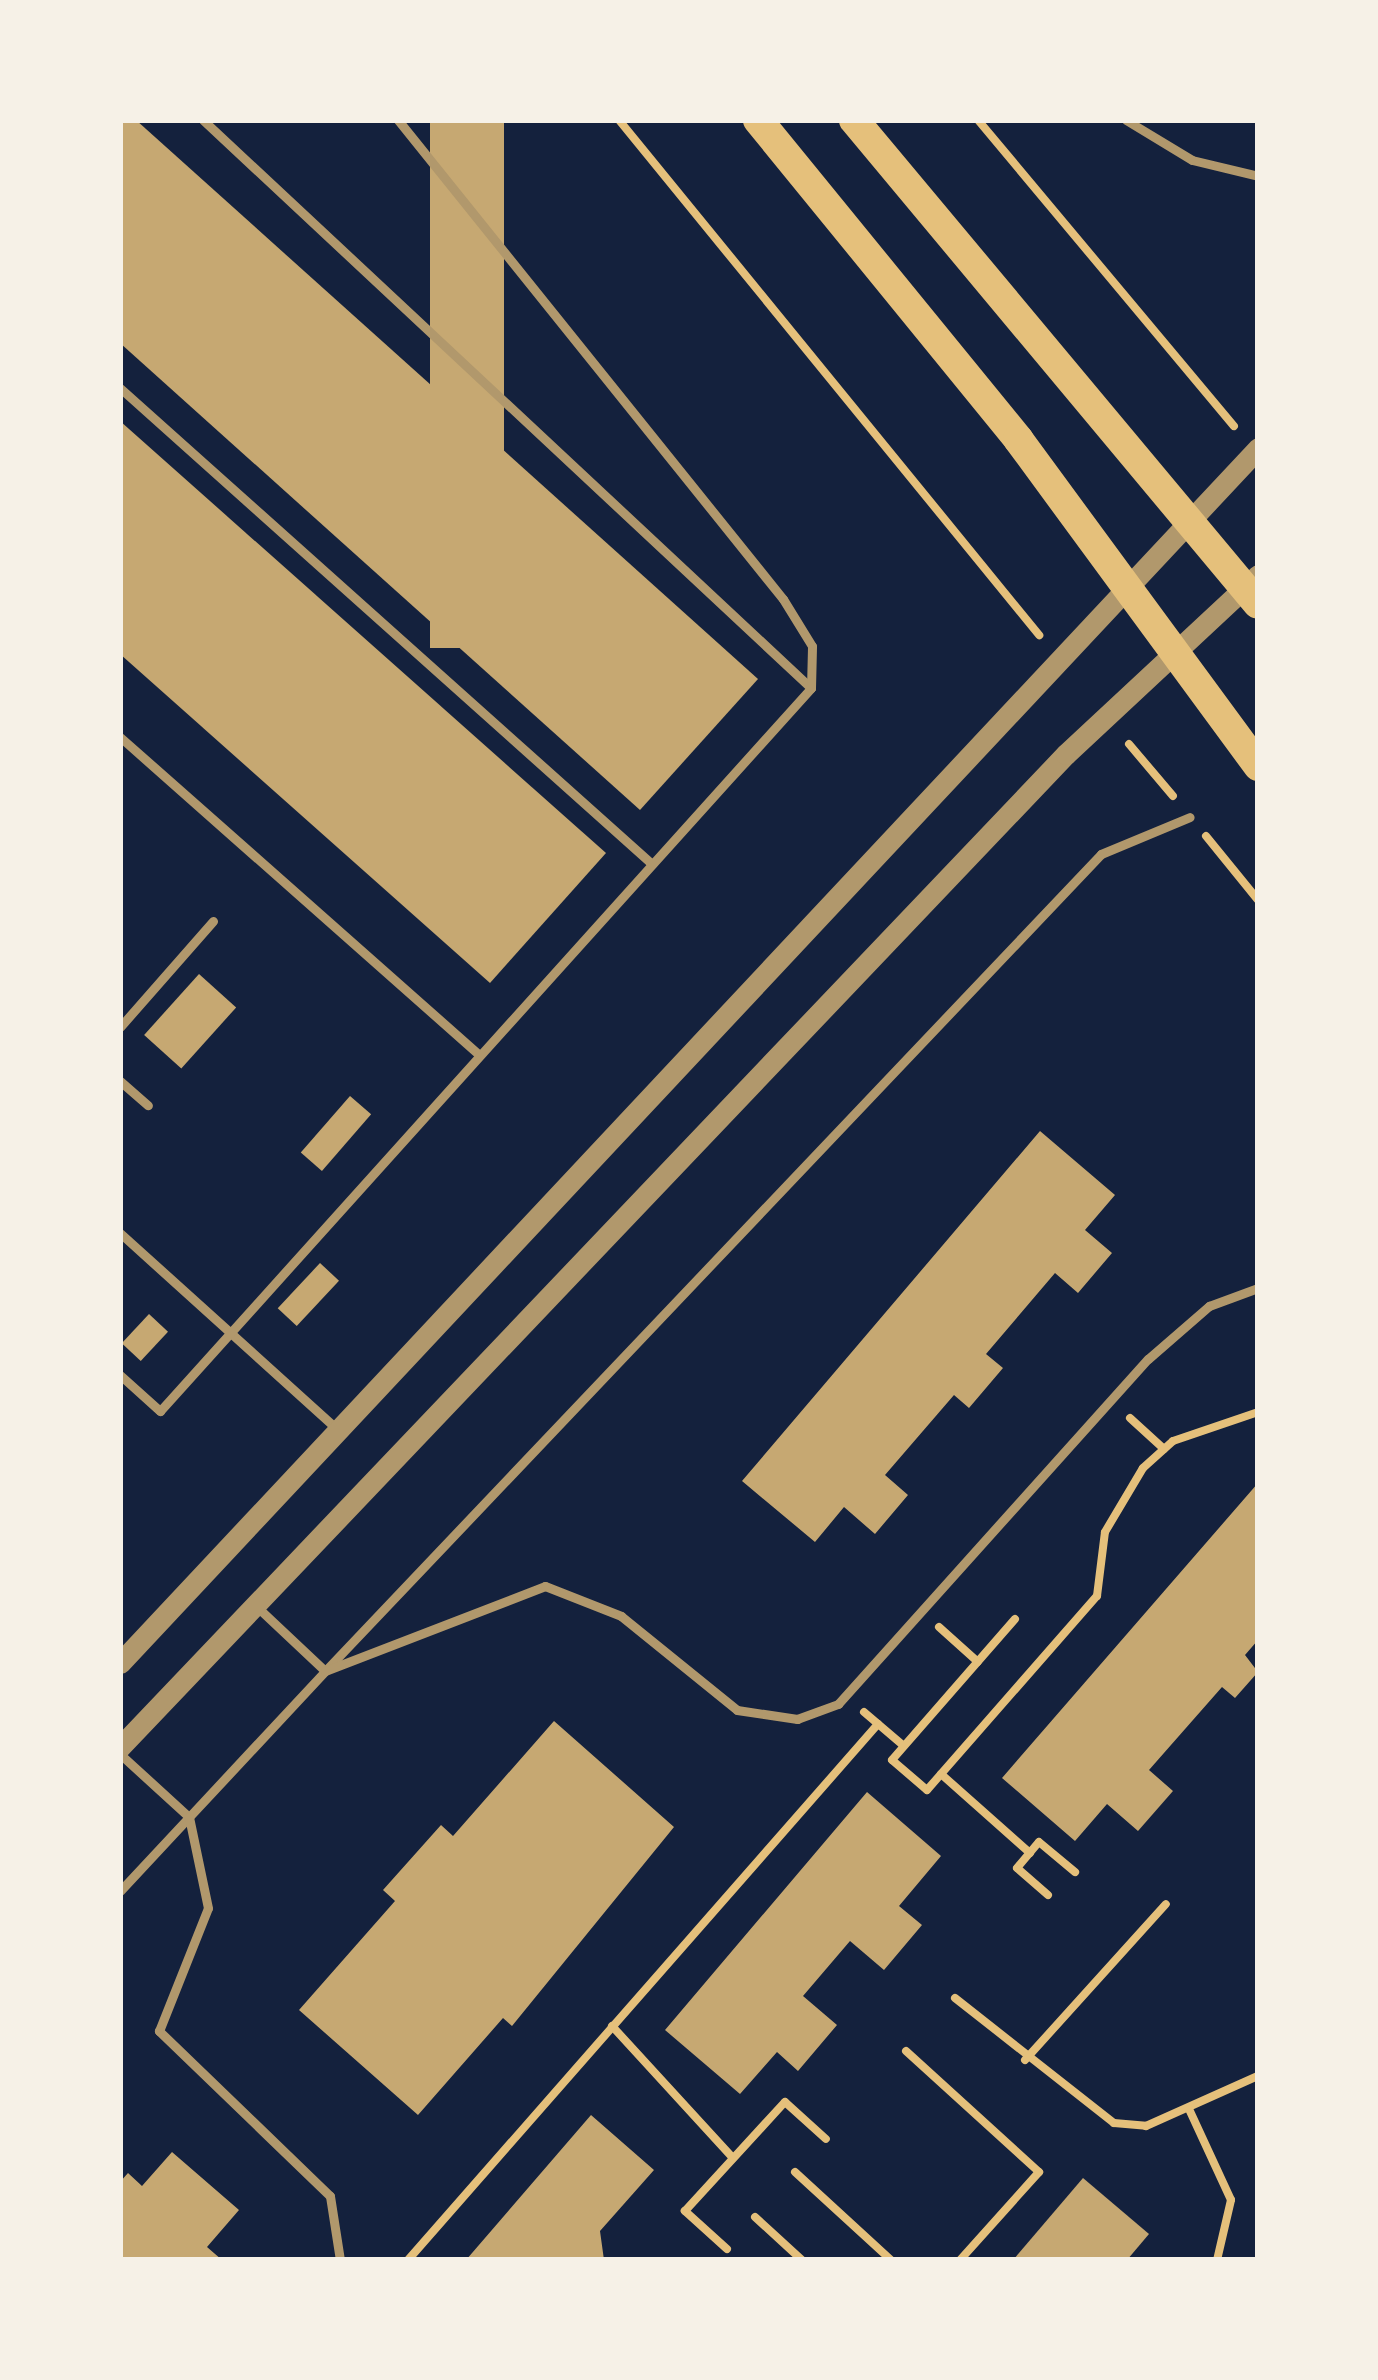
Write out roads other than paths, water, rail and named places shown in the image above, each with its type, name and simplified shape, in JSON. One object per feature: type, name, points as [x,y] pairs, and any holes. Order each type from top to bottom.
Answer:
[{"type":"main road","points":[[758,120],[1126,587],[1171,656],[1258,766]]},
{"type":"main road","points":[[854,120],[1188,524],[1254,589]]},
{"type":"street","points":[[120,1663],[1256,450]]},
{"type":"street","points":[[120,1750],[1107,717],[1171,656],[1254,589]]},
{"type":"lane","points":[[203,120],[811,688]]},
{"type":"lane","points":[[120,1375],[160,1411],[811,688],[812,646],[783,598],[398,120]]},
{"type":"lane","points":[[1126,120],[1192,160],[1258,176]]},
{"type":"lane","points":[[120,388],[652,864]]},
{"type":"lane","points":[[120,737],[480,1055]]},
{"type":"lane","points":[[120,1891],[1100,854],[1190,817]]},
{"type":"lane","points":[[120,1027],[212,921]]},
{"type":"lane","points":[[120,1081],[148,1106]]},
{"type":"lane","points":[[120,1233],[338,1430]]},
{"type":"lane","points":[[325,1671],[545,1586],[621,1616],[737,1710],[797,1719],[847,1698],[926,1616],[1177,1330],[1258,1288]]},
{"type":"lane","points":[[255,1605],[325,1671]]},
{"type":"lane","points":[[120,1750],[189,1817],[208,1908],[159,2031],[330,2197],[340,2260]]}]
